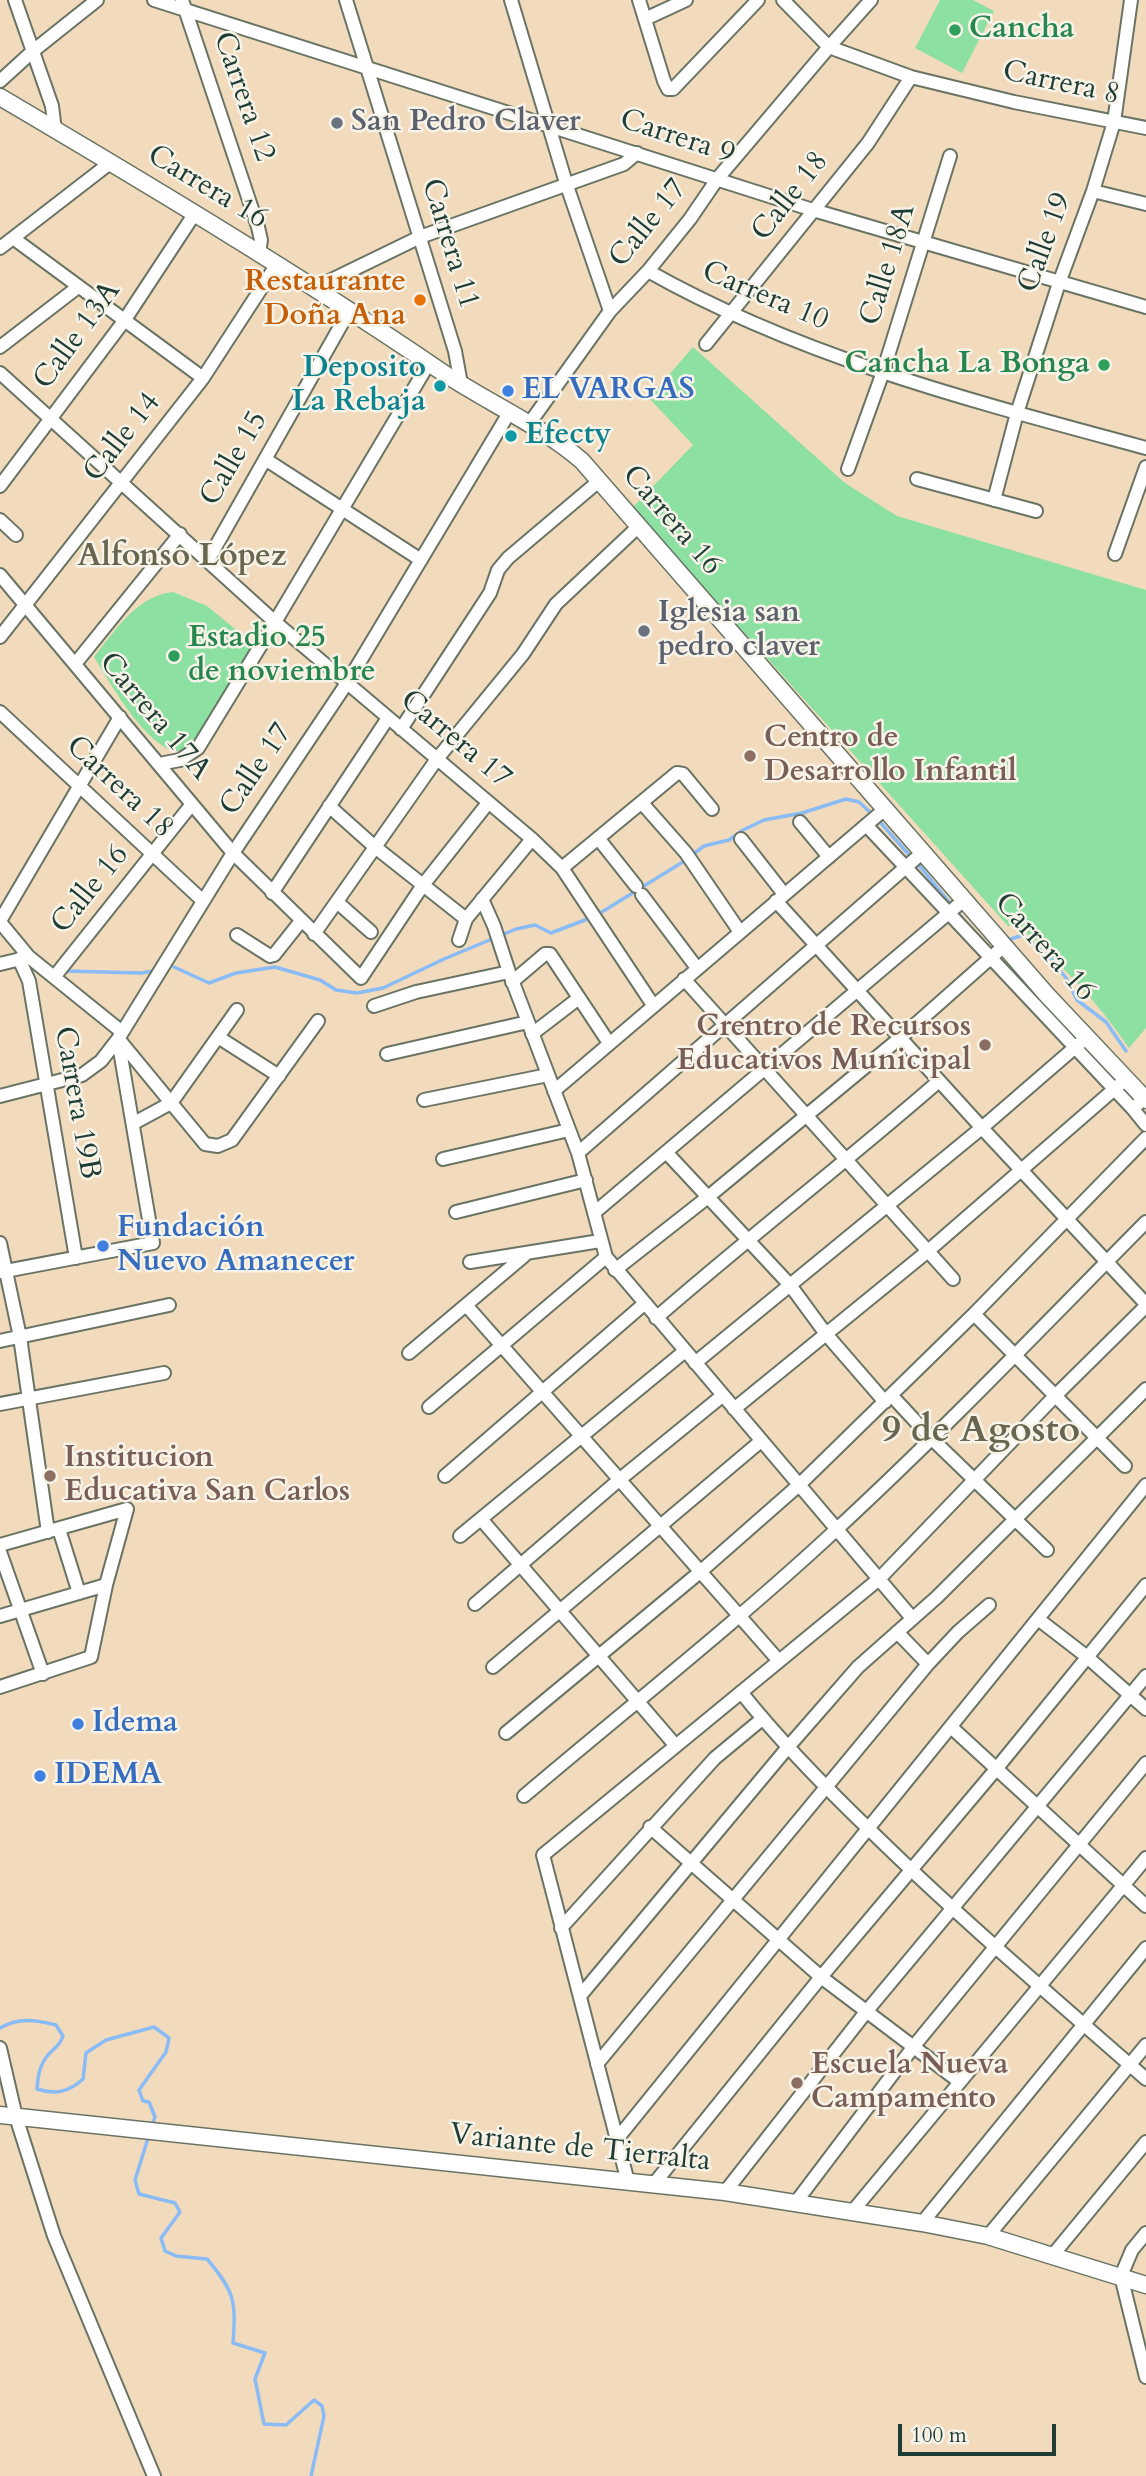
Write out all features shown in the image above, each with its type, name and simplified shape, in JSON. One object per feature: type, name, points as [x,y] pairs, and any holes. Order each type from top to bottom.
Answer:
[{"type":"main road","name":"Carrera 16","points":[[0,97],[259,251],[461,384],[561,443],[582,461],[1004,946],[1046,1004],[1141,1102]]},
{"type":"main road","name":"Variante de Tierralta","points":[[8,2116],[725,2192],[796,2202],[988,2236],[1146,2285]]},
{"type":"street","points":[[15,0],[52,106],[55,130]]},
{"type":"street","points":[[0,81],[97,0]]},
{"type":"street","name":"Carrera 9","points":[[154,0],[184,5],[368,69],[813,210],[1146,307]]},
{"type":"street","name":"Carrera 11","points":[[346,0],[461,371],[461,384]]},
{"type":"street","points":[[511,0],[566,183],[610,311]]},
{"type":"street","points":[[639,0],[668,89],[673,89],[758,0]]},
{"type":"street","points":[[645,19],[686,0]]},
{"type":"street","name":"Carrera 8","points":[[783,0],[829,47],[911,77],[1014,102],[1146,128]]},
{"type":"street","name":"Calle 17","points":[[529,424],[610,311],[648,271],[690,219],[718,178],[872,0]]},
{"type":"street","name":"Calle 19","points":[[995,500],[1017,413],[1114,122],[1131,0]]},
{"type":"street","name":"Carrera 12","points":[[184,5],[258,227],[261,240],[259,251]]},
{"type":"street","name":"Calle 18","points":[[705,344],[732,314],[867,143],[911,77]]},
{"type":"street","points":[[315,288],[420,237],[624,164],[637,153]]},
{"type":"street","name":"Calle 18A","points":[[848,469],[883,372],[950,156]]},
{"type":"street","points":[[0,248],[110,163]]},
{"type":"street","points":[[1093,191],[1146,204]]},
{"type":"street","name":"Calle 13A","points":[[0,486],[124,321],[195,213]]},
{"type":"street","points":[[13,238],[203,378]]},
{"type":"street","name":"Calle 14","points":[[0,637],[203,378],[277,264]]},
{"type":"street","name":"Carrera 10","points":[[648,271],[691,296],[781,337],[1017,413],[1146,448]]},
{"type":"street","points":[[0,347],[78,287]]},
{"type":"street","name":"Calle 15","points":[[208,559],[349,311]]},
{"type":"street","points":[[159,764],[180,760],[198,748],[429,363]]},
{"type":"street","name":"Carrera 17","points":[[0,373],[275,622],[562,868],[653,1005]]},
{"type":"street","name":"Calle 17","points":[[0,1096],[92,1070],[120,1036],[202,901],[347,683],[509,413]]},
{"type":"street","points":[[265,459],[421,560]]},
{"type":"street","points":[[1115,554],[1146,467]]},
{"type":"street","points":[[917,479],[1036,512]]},
{"type":"street","points":[[401,729],[490,593],[498,570],[508,558],[599,481]]},
{"type":"street","points":[[0,520],[16,535]]},
{"type":"street","points":[[314,934],[437,759],[523,654],[563,595],[639,526]]},
{"type":"street","points":[[75,664],[180,534]]},
{"type":"street","name":"Carrera 17A","points":[[0,575],[233,853],[360,978],[424,886]]},
{"type":"street","name":"Carrera 18","points":[[0,712],[202,901]]},
{"type":"street","points":[[120,717],[0,921],[24,958],[55,976],[120,1036],[205,1144],[218,1146],[232,1140],[318,1021]]},
{"type":"street","points":[[272,892],[388,718]]},
{"type":"street","points":[[562,868],[678,772],[683,774],[712,809]]},
{"type":"street","points":[[424,886],[488,803]]},
{"type":"street","points":[[642,803],[686,853],[740,932]]},
{"type":"street","name":"Calle 16","points":[[55,976],[192,804]]},
{"type":"street","points":[[329,806],[375,847],[466,919]]},
{"type":"street","points":[[554,1091],[885,809]]},
{"type":"street","points":[[800,822],[829,857]]},
{"type":"street","points":[[866,825],[950,912],[990,959],[1046,1004]]},
{"type":"street","points":[[598,838],[697,968]]},
{"type":"street","points":[[459,940],[466,919],[531,839]]},
{"type":"street","points":[[628,2182],[543,1855],[879,1579],[1146,1305],[816,946],[741,839]]},
{"type":"street","points":[[578,1153],[922,853]]},
{"type":"street","points":[[482,899],[578,1153],[606,1257],[912,1618]]},
{"type":"street","points":[[594,1213],[964,901]]},
{"type":"street","points":[[337,902],[371,932]]},
{"type":"street","points":[[237,934],[270,956],[274,955],[301,921]]},
{"type":"street","points":[[615,1270],[900,1038],[1004,946]]},
{"type":"street","points":[[373,1006],[416,992],[510,977],[545,954],[550,954],[609,1043]]},
{"type":"street","points":[[0,964],[24,958]]},
{"type":"street","name":"Carrera 19B","points":[[24,958],[76,1258]]},
{"type":"street","points":[[684,979],[953,1279]]},
{"type":"street","points":[[387,1054],[530,1028],[579,998]]},
{"type":"street","points":[[134,1123],[172,1103],[237,1010]]},
{"type":"street","points":[[3,1271],[152,1243],[120,1036]]},
{"type":"street","points":[[218,1037],[279,1076]]},
{"type":"street","points":[[695,1363],[982,1128],[1082,1042]]},
{"type":"street","points":[[424,1100],[548,1075]]},
{"type":"street","points":[[656,1318],[746,1240],[847,1161],[939,1081]]},
{"type":"street","points":[[734,1409],[928,1251],[1121,1084]]},
{"type":"street","points":[[1141,1102],[1146,1125]]},
{"type":"street","points":[[443,1159],[569,1130]]},
{"type":"street","points":[[506,1733],[700,1572],[799,1485],[1068,1220],[1146,1138]]},
{"type":"street","points":[[666,1152],[790,1285],[826,1334],[888,1399],[1047,1550]]},
{"type":"street","points":[[456,1212],[586,1180]]},
{"type":"street","points":[[524,1796],[739,1616],[836,1529],[932,1439],[1146,1222]]},
{"type":"street","points":[[470,1262],[600,1241]]},
{"type":"street","points":[[0,1243],[3,1271],[20,1337],[53,1530],[79,1593]]},
{"type":"street","points":[[409,1353],[524,1255]]},
{"type":"street","points":[[429,1407],[606,1257]]},
{"type":"street","points":[[445,1476],[644,1304]]},
{"type":"street","points":[[466,1305],[779,1661]]},
{"type":"street","points":[[0,1341],[169,1306]]},
{"type":"street","points":[[974,1314],[1125,1466]]},
{"type":"street","points":[[460,1536],[685,1351]]},
{"type":"street","points":[[0,1404],[164,1373]]},
{"type":"street","points":[[580,1996],[858,1667],[1014,1521],[1146,1389]]},
{"type":"street","points":[[475,1604],[722,1396]]},
{"type":"street","points":[[492,1667],[761,1441]]},
{"type":"street","points":[[617,2139],[1038,1619],[1141,1502],[1146,1486]]},
{"type":"street","points":[[0,1545],[127,1509],[106,1585],[91,1657],[0,1687]]},
{"type":"street","points":[[481,1519],[676,1746]]},
{"type":"street","points":[[0,1552],[43,1674]]},
{"type":"street","points":[[0,1616],[106,1585]]},
{"type":"street","points":[[653,2185],[821,1977],[1146,1585]]},
{"type":"street","points":[[597,2064],[928,1664],[989,1605]]},
{"type":"street","points":[[1038,1619],[1086,1656],[1146,1709]]},
{"type":"street","points":[[897,1632],[928,1664]]},
{"type":"street","points":[[725,2192],[866,2012],[1146,1676]]},
{"type":"street","points":[[741,1692],[826,1790],[1039,1986],[1146,2079]]},
{"type":"street","points":[[561,1928],[715,1758],[762,1719]]},
{"type":"street","points":[[951,1727],[1146,1906]]},
{"type":"street","points":[[796,2202],[914,2046],[1146,1763]]},
{"type":"street","points":[[650,1827],[821,1977],[960,2082]]},
{"type":"street","points":[[852,2212],[1146,1858]]},
{"type":"street","points":[[922,2223],[1146,1948]]},
{"type":"street","points":[[988,2236],[1146,2045]]},
{"type":"street","points":[[2,2053],[8,2116],[54,2236],[153,2476]]},
{"type":"street","points":[[1052,2256],[1146,2142]]},
{"type":"street","points":[[1146,2233],[1132,2250],[1121,2276],[1146,2377]]},
{"type":"green space","name":"Cancha","points":[[940,0],[973,0],[994,11],[962,73],[915,48]]},
{"type":"green space","points":[[693,347],[845,483],[897,516],[1146,590],[1146,1028],[1129,1048],[1063,968],[1018,925],[1008,926],[632,508],[693,445],[649,398]]},
{"type":"green space","points":[[173,592],[207,606],[257,647],[195,744],[186,750],[173,750],[160,744],[146,732],[94,657],[138,607],[148,600]]},
{"type":"waterway","points":[[692,855],[704,846],[729,840],[764,820],[802,813],[846,799],[859,802],[872,814]]},
{"type":"waterway","points":[[880,822],[911,857]]},
{"type":"waterway","points":[[597,915],[686,860]]},
{"type":"waterway","points":[[918,864],[949,902]]},
{"type":"waterway","points":[[960,915],[966,923]]},
{"type":"waterway","points":[[174,967],[209,983],[236,973],[275,967],[320,980],[336,990],[357,993],[383,988],[516,929],[535,925],[551,933],[590,918]]},
{"type":"waterway","points":[[1011,939],[1023,935],[1051,959],[1066,978],[1077,1000],[1106,1022],[1126,1051]]},
{"type":"waterway","points":[[65,971],[153,971]]},
{"type":"waterway","points":[[0,2028],[14,2022],[28,2021],[56,2025],[63,2036],[59,2045],[43,2063],[37,2089],[56,2092],[72,2087],[83,2079],[86,2053],[106,2040],[154,2027],[169,2038],[166,2052],[139,2090],[143,2101],[149,2102],[155,2117],[151,2128]]},
{"type":"waterway","points":[[149,2135],[135,2180],[139,2194],[175,2203],[180,2212],[161,2238],[165,2251],[176,2256],[207,2259],[223,2280],[232,2298],[233,2343],[265,2353],[255,2379],[264,2424],[286,2425],[314,2400],[322,2406],[324,2416],[311,2476]]},
{"type":"place","name":"Cancha","points":[[955,30]]},
{"type":"place","name":"San Pedro Claver","points":[[337,123]]},
{"type":"place","name":"Restaurante Doña Ana","points":[[420,300]]},
{"type":"place","name":"Cancha La Bonga","points":[[1104,365]]},
{"type":"place","name":"Deposito La Rebaja","points":[[440,386]]},
{"type":"place","name":"EL VARGAS","points":[[508,391]]},
{"type":"place","name":"Efecty","points":[[511,436]]},
{"type":"place","name":"Iglesia san pedro claver","points":[[644,631]]},
{"type":"place","name":"Estadio 25 de noviembre","points":[[174,656]]},
{"type":"place","name":"Centro de Desarrollo Infantil","points":[[750,756]]},
{"type":"place","name":"Crentro de Recursos Educativos Municipal","points":[[985,1045]]},
{"type":"place","name":"Fundación Nuevo Amanecer","points":[[103,1246]]},
{"type":"place","name":"Institucion Educativa San Carlos","points":[[50,1476]]},
{"type":"place","name":"Idema","points":[[78,1724]]},
{"type":"place","name":"IDEMA","points":[[40,1776]]},
{"type":"place","name":"Escuela Nueva Campamento","points":[[797,2083]]},
{"type":"district","name":"Alfonso López","points":[[182,558]]},
{"type":"district","name":"9 de Agosto","points":[[981,1432]]}]
